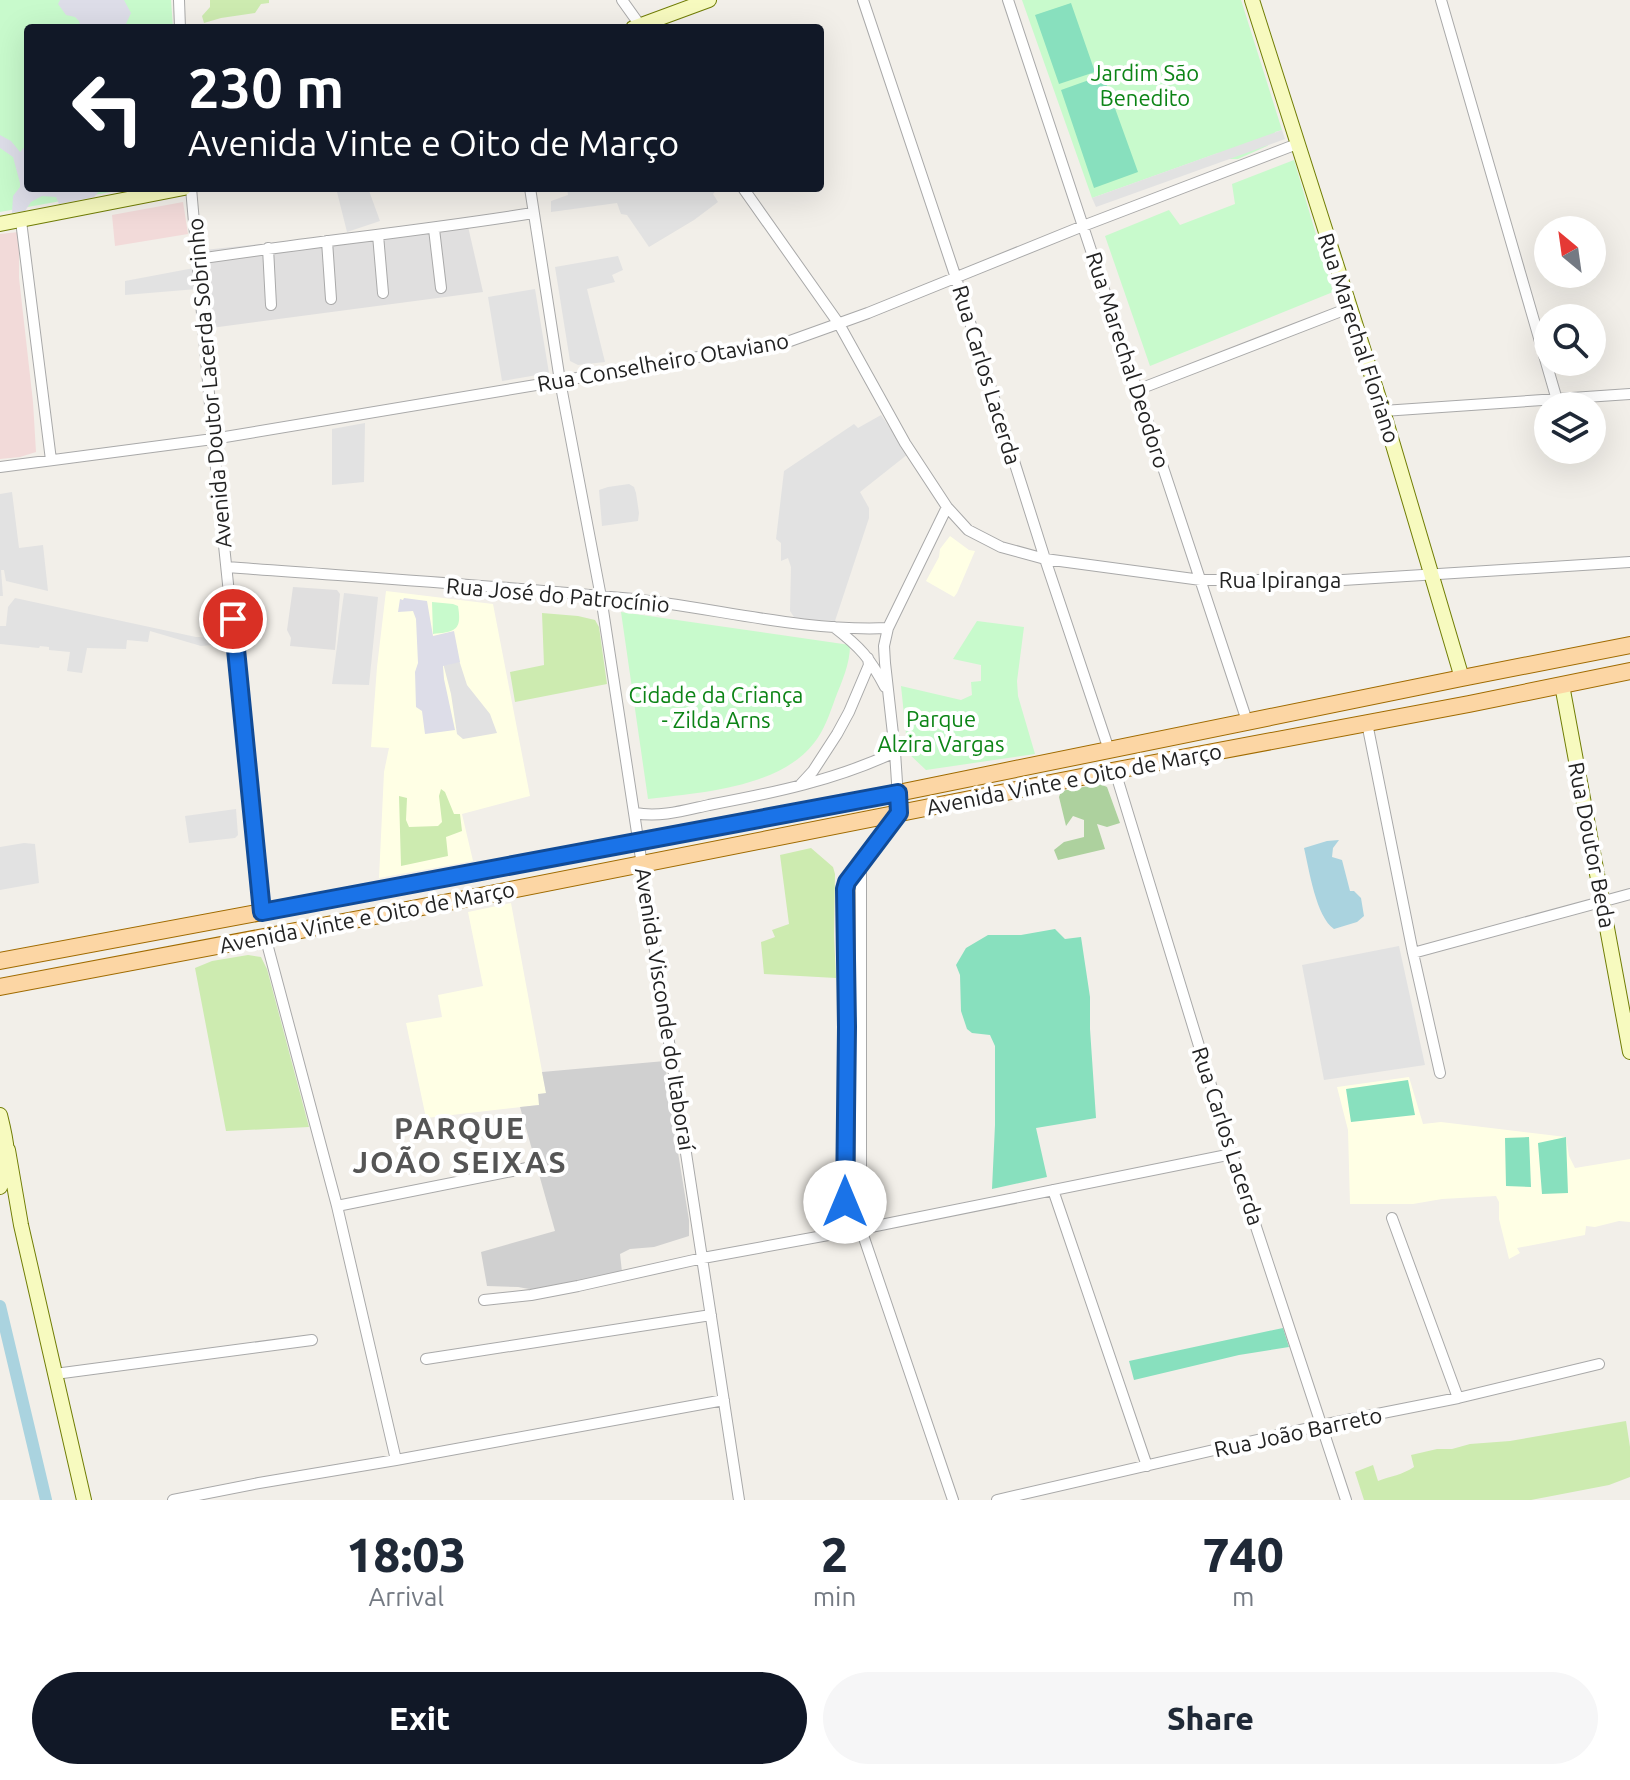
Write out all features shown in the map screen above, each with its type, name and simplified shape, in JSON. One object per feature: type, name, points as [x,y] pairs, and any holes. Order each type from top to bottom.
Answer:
[{"type":"main road","points":[[646,24],[709,0]]},
{"type":"main road","name":"Rua Marechal Floriano","points":[[1252,0],[1383,411],[1462,678]]},
{"type":"main road","points":[[0,224],[164,192]]},
{"type":"main road","name":"Avenida Vinte e Oito de Março","points":[[0,961],[898,793],[1630,645]]},
{"type":"main road","name":"Avenida Vinte e Oito de Março","points":[[0,987],[1630,671]]},
{"type":"main road","points":[[1462,678],[1469,704]]},
{"type":"main road","name":"Rua Doutor Beda","points":[[1562,685],[1630,1052]]},
{"type":"main road","points":[[0,1115],[21,1225],[84,1500]]},
{"type":"main road","points":[[8,1150],[0,1190],[21,1225]]},
{"type":"street","points":[[179,0],[180,24]]},
{"type":"street","points":[[622,0],[636,24]]},
{"type":"street","name":"Rua Carlos Lacerda","points":[[863,0],[1109,750]]},
{"type":"street","name":"Rua Marechal Deodoro","points":[[1008,0],[1247,721]]},
{"type":"street","points":[[1441,0],[1555,392]]},
{"type":"street","name":"Rua Conselheiro Otaviano","points":[[0,467],[213,439],[790,341],[1297,144]]},
{"type":"street","name":"Avenida Doutor Lacerda Sobrinho","points":[[191,192],[213,439],[262,912]]},
{"type":"street","name":"Avenida Visconde do Itaboraí","points":[[530,192],[560,381],[601,597],[739,1500]]},
{"type":"street","name":"Rua Ipiranga","points":[[746,192],[839,324],[905,443],[947,507],[968,530],[1001,547],[1045,559],[1201,580],[1343,580],[1630,562]]},
{"type":"street","points":[[198,259],[533,213]]},
{"type":"street","points":[[21,221],[51,460]]},
{"type":"street","points":[[434,229],[441,288]]},
{"type":"street","points":[[378,235],[383,293]]},
{"type":"street","points":[[327,241],[331,299]]},
{"type":"street","points":[[268,248],[271,305]]},
{"type":"street","points":[[1137,390],[1349,308]]},
{"type":"street","points":[[1606,396],[1630,394]]},
{"type":"street","points":[[1383,411],[1534,401]]},
{"type":"street","points":[[845,1232],[845,889],[847,882],[899,813],[884,646],[888,628],[947,507]]},
{"type":"street","name":"Rua José do Patrocínio","points":[[227,567],[623,598],[834,627],[888,628]]},
{"type":"street","points":[[834,627],[868,658],[887,692]]},
{"type":"street","points":[[800,786],[824,756],[843,723],[869,665],[868,658]]},
{"type":"street","points":[[1367,723],[1440,1073]]},
{"type":"street","points":[[635,813],[667,813],[800,786],[895,752]]},
{"type":"street","name":"Rua Carlos Lacerda","points":[[1115,771],[1232,1154],[1346,1500]]},
{"type":"street","points":[[861,866],[861,1229],[953,1500]]},
{"type":"street","points":[[1413,953],[1630,894]]},
{"type":"street","points":[[265,936],[337,1206],[396,1460]]},
{"type":"street","points":[[847,1027],[861,1027]]},
{"type":"street","points":[[484,1300],[562,1289],[703,1258],[1232,1154]]},
{"type":"street","points":[[337,1206],[527,1168]]},
{"type":"street","points":[[1053,1190],[1147,1466]]},
{"type":"street","points":[[1392,1218],[1458,1398]]},
{"type":"street","points":[[426,1359],[711,1315]]},
{"type":"street","points":[[55,1374],[312,1340]]},
{"type":"street","name":"Rua João Barreto","points":[[997,1500],[1599,1364]]},
{"type":"street","points":[[173,1500],[724,1400]]},
{"type":"shaded area","points":[[60,0],[124,0],[131,13],[126,24],[80,24],[75,17],[66,15],[58,4]]},
{"type":"shaded area","points":[[1282,130],[1285,139],[1096,207],[1092,198]]},
{"type":"shaded area","points":[[0,135],[11,141],[20,152],[24,148],[24,192],[98,192],[94,197],[59,204],[56,197],[42,196],[31,202],[25,211],[12,213],[13,196],[20,183],[13,157],[0,148]]},
{"type":"shaded area","points":[[337,192],[369,192],[380,221],[347,232]]},
{"type":"shaded area","points":[[568,192],[715,192],[718,202],[649,247],[627,215],[621,214],[617,203],[551,212],[551,201],[568,195]]},
{"type":"shaded area","points":[[183,202],[188,234],[115,246],[112,215]]},
{"type":"shaded area","points":[[467,222],[483,292],[211,328],[204,250]]},
{"type":"shaded area","points":[[19,232],[19,278],[36,452],[0,459],[0,234]]},
{"type":"shaded area","points":[[618,256],[623,270],[612,275],[615,282],[587,289],[605,362],[578,365],[570,361],[555,267]]},
{"type":"shaded area","points":[[194,268],[197,289],[125,295],[125,281]]},
{"type":"shaded area","points":[[535,289],[549,373],[502,381],[488,297]]},
{"type":"shaded area","points":[[881,415],[908,454],[860,492],[869,508],[869,518],[835,621],[794,617],[790,611],[791,567],[788,558],[781,561],[781,543],[776,539],[784,471],[854,424],[858,428]]},
{"type":"shaded area","points":[[365,423],[364,482],[332,485],[332,429]]},
{"type":"shaded area","points":[[629,484],[636,493],[638,521],[602,526],[599,490]]},
{"type":"shaded area","points":[[12,492],[19,548],[43,545],[48,591],[6,581],[4,570],[1,570],[3,596],[0,596],[0,494]]},
{"type":"shaded area","points":[[950,536],[975,551],[954,597],[926,581],[940,549]]},
{"type":"shaded area","points":[[293,587],[337,590],[340,594],[335,650],[290,646],[291,638],[287,630]]},
{"type":"shaded area","points":[[386,591],[493,604],[530,796],[462,814],[473,861],[379,878],[384,772],[389,748],[371,747]]},
{"type":"shaded area","points":[[344,593],[378,597],[369,685],[332,684]]},
{"type":"shaded area","points":[[15,598],[196,637],[222,638],[222,644],[201,646],[150,631],[148,642],[127,640],[126,649],[87,648],[82,673],[67,671],[70,652],[49,650],[49,647],[0,644],[0,626],[6,626],[8,607]]},
{"type":"shaded area","points":[[400,599],[427,601],[433,636],[454,631],[460,662],[443,666],[455,730],[425,734],[422,711],[416,707],[416,619],[413,611],[398,612]]},
{"type":"shaded area","points":[[459,660],[467,685],[490,714],[497,733],[463,739],[457,734],[443,663]]},
{"type":"shaded area","points":[[236,809],[238,835],[235,838],[189,843],[185,816]]},
{"type":"shaded area","points":[[35,844],[39,883],[0,890],[0,847]]},
{"type":"shaded area","points":[[511,903],[546,1093],[539,1105],[426,1118],[406,1023],[442,1017],[438,995],[483,986],[468,912]]},
{"type":"shaded area","points":[[1399,946],[1425,1065],[1324,1080],[1302,965]]},
{"type":"shaded area","points":[[665,1061],[689,1236],[620,1254],[622,1272],[535,1290],[487,1286],[481,1252],[555,1231],[520,1107],[539,1105],[538,1094],[546,1093],[542,1072]]},
{"type":"shaded area","points":[[1409,1077],[1423,1124],[1441,1122],[1566,1137],[1569,1156],[1575,1168],[1630,1159],[1630,1222],[1586,1226],[1585,1235],[1517,1248],[1520,1253],[1509,1259],[1496,1196],[1413,1204],[1350,1204],[1348,1130],[1337,1087]]},
{"type":"green space","points":[[0,0],[171,0],[173,24],[24,24],[24,192],[111,192],[0,212]]},
{"type":"green space","points":[[210,0],[269,0],[269,3],[261,4],[255,13],[204,23],[202,16],[210,7]]},
{"type":"green space","name":"Jardim São Benedito","points":[[1022,0],[1241,0],[1282,130],[1275,132],[1274,140],[1267,146],[1238,159],[1227,159],[1218,153],[1092,198]]},
{"type":"green space","points":[[1071,3],[1095,72],[1059,84],[1035,15]]},
{"type":"green space","points":[[1103,75],[1138,172],[1094,188],[1061,90]]},
{"type":"green space","points":[[1294,160],[1333,292],[1150,366],[1105,236],[1169,210],[1180,225],[1235,204],[1232,184]]},
{"type":"green space","points":[[432,602],[458,606],[456,628],[433,634]]},
{"type":"green space","name":"Cidade da Criança - Zilda Arns","points":[[621,612],[850,645],[843,679],[818,738],[799,758],[760,779],[714,791],[648,799]]},
{"type":"green space","points":[[542,613],[595,620],[599,627],[607,684],[515,702],[510,672],[544,665]]},
{"type":"green space","name":"Parque Alzira Vargas","points":[[977,621],[1024,627],[1018,696],[1035,754],[926,770],[908,753],[901,686],[961,700],[972,695],[971,682],[981,681],[981,665],[953,659]]},
{"type":"green space","points":[[1100,784],[1107,787],[1120,823],[1107,827],[1097,824],[1105,849],[1058,860],[1054,850],[1064,842],[1084,837],[1084,820],[1073,816],[1066,826],[1059,797],[1061,791]]},
{"type":"green space","points":[[441,789],[454,814],[460,814],[462,831],[446,837],[448,856],[401,866],[399,796],[407,798],[406,820],[409,827],[438,826],[442,822]]},
{"type":"green space","points":[[811,848],[833,867],[835,874],[836,978],[764,974],[761,942],[775,937],[772,930],[789,924],[780,855]]},
{"type":"green space","points":[[1055,929],[1065,939],[1081,937],[1090,997],[1096,1118],[1036,1128],[1047,1177],[992,1189],[995,1046],[990,1035],[972,1033],[967,1029],[961,1011],[960,975],[956,965],[966,948],[988,935],[1021,935]]},
{"type":"green space","points":[[248,955],[261,957],[267,969],[309,1127],[226,1131],[195,968],[212,961]]},
{"type":"green space","points":[[1408,1080],[1415,1115],[1351,1122],[1346,1089]]},
{"type":"green space","points":[[1529,1137],[1531,1187],[1506,1186],[1505,1138]]},
{"type":"green space","points":[[1566,1137],[1568,1193],[1542,1194],[1538,1143]]},
{"type":"green space","points":[[1283,1328],[1289,1347],[1239,1355],[1134,1380],[1129,1361]]},
{"type":"green space","points":[[1626,1421],[1630,1477],[1609,1485],[1531,1500],[1364,1500],[1355,1472],[1373,1465],[1378,1481],[1414,1467],[1411,1455]]},
{"type":"water","points":[[1339,840],[1333,848],[1332,857],[1342,860],[1350,891],[1361,898],[1364,916],[1357,922],[1334,929],[1318,904],[1304,848]]},
{"type":"waterway","points":[[0,1306],[46,1500]]},
{"type":"district","name":"PARQUE JOÃO SEIXAS","points":[[460,1146]]},
{"type":"route","points":[[233,619],[262,912],[898,793],[899,813],[847,882],[845,889],[845,1202]]}]
